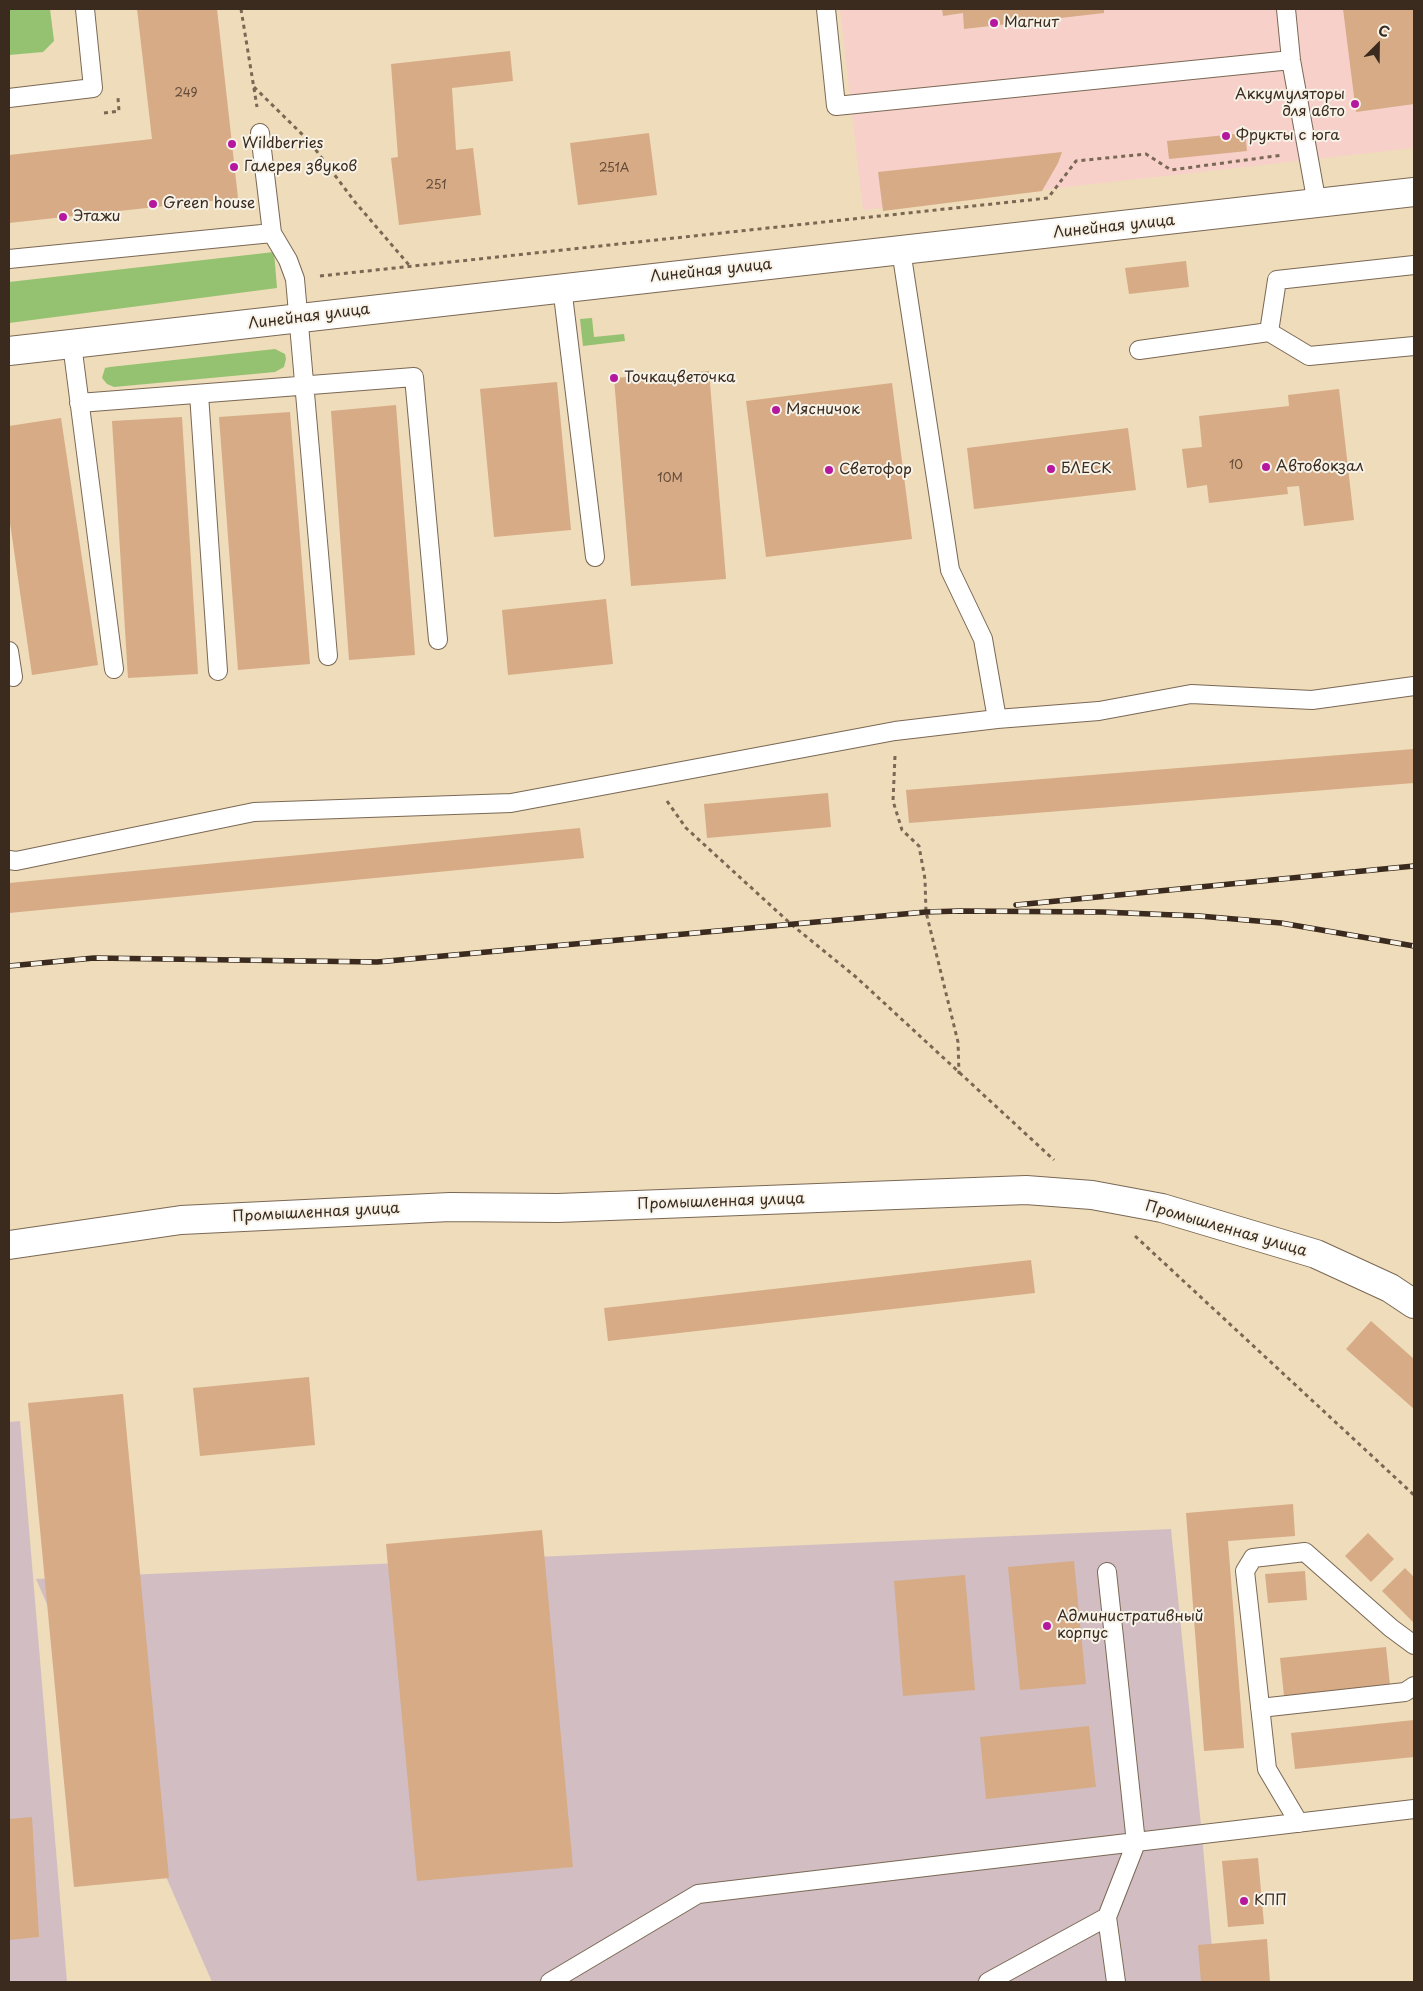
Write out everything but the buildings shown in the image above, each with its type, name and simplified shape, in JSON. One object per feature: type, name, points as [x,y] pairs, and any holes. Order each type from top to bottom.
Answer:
[{"type":"main road","name":"Линейная улица","points":[[9,351],[1414,192]]},
{"type":"main road","name":"Промышленная улица","points":[[9,1245],[181,1220],[450,1207],[558,1208],[1026,1190],[1092,1195],[1162,1208],[1316,1254],[1390,1288],[1414,1304]]},
{"type":"lane","points":[[9,98],[93,88],[85,9]]},
{"type":"lane","points":[[826,9],[836,106],[1291,60]]},
{"type":"lane","points":[[1286,9],[1291,60],[1317,204]]},
{"type":"lane","points":[[260,133],[272,233],[288,260],[295,279],[328,656]]},
{"type":"lane","points":[[9,259],[272,233]]},
{"type":"lane","points":[[901,250],[950,570],[983,639],[997,719]]},
{"type":"lane","points":[[1269,332],[1277,280],[1414,265]]},
{"type":"lane","points":[[562,288],[596,557]]},
{"type":"lane","points":[[1139,350],[1269,332],[1310,356],[1414,346]]},
{"type":"lane","points":[[72,344],[114,669]]},
{"type":"lane","points":[[79,403],[414,377],[438,640]]},
{"type":"lane","points":[[199,394],[218,670]]},
{"type":"lane","points":[[9,651],[13,677]]},
{"type":"lane","points":[[9,860],[16,861],[254,812],[511,804],[895,731],[997,719],[1099,711],[1191,694],[1312,700],[1414,686]]},
{"type":"lane","points":[[1299,1823],[1267,1769],[1245,1571],[1253,1558],[1305,1552],[1391,1628],[1414,1645]]},
{"type":"lane","points":[[1108,1572],[1136,1843],[1107,1917],[1116,1982]]},
{"type":"lane","points":[[1260,1708],[1405,1692],[1414,1686]]},
{"type":"lane","points":[[550,1982],[698,1894],[1414,1809]]},
{"type":"lane","points":[[988,1982],[1107,1917]]},
{"type":"path","points":[[241,9],[260,133]]},
{"type":"path","points":[[254,87],[309,141],[355,202],[409,265]]},
{"type":"path","points":[[295,279],[409,265],[1048,198],[1076,161],[1146,154],[1171,170],[1308,152]]},
{"type":"path","points":[[895,731],[893,800],[902,830],[919,846],[921,866],[925,879],[926,912],[958,1042],[959,1074]]},
{"type":"path","points":[[664,797],[686,828],[792,925],[856,977]]},
{"type":"shaded area","points":[[840,9],[1414,9],[1414,148],[863,210]]},
{"type":"shaded area","points":[[20,1421],[67,1982],[9,1982],[9,1422]]},
{"type":"shaded area","points":[[1171,1529],[1215,1982],[212,1982],[36,1579]]},
{"type":"green space","points":[[9,9],[50,9],[54,41],[43,52],[9,55]]},
{"type":"green space","points":[[274,252],[277,288],[9,323],[9,282]]},
{"type":"green space","points":[[592,318],[594,337],[624,334],[625,341],[583,346],[580,319]]},
{"type":"green space","points":[[275,349],[285,354],[286,359],[284,367],[275,372],[114,387],[107,384],[102,378],[105,368],[110,367]]},
{"type":"railway","points":[[1016,905],[1414,866]]},
{"type":"railway","points":[[9,966],[94,958],[377,962],[926,912],[959,911],[1102,912],[1199,916],[1281,923],[1414,946]]},
{"type":"place","name":"Магнит","points":[[994,23]]},
{"type":"place","name":"Аккумуляторы для авто","points":[[1355,104]]},
{"type":"place","name":"Фрукты с юга","points":[[1226,136]]},
{"type":"place","name":"Wildberries","points":[[232,144]]},
{"type":"place","name":"Галерея звуков","points":[[234,167]]},
{"type":"place","name":"Green house","points":[[153,204]]},
{"type":"place","name":"Этажи","points":[[63,217]]},
{"type":"place","name":"Точкацветочка","points":[[614,378]]},
{"type":"place","name":"Мясничок","points":[[776,410]]},
{"type":"place","name":"Автовокзал","points":[[1266,467]]},
{"type":"place","name":"БЛЕСК","points":[[1051,469]]},
{"type":"place","name":"Светофор","points":[[829,470]]},
{"type":"place","name":"Административный корпус","points":[[1047,1626]]},
{"type":"place","name":"КПП","points":[[1244,1901]]}]
